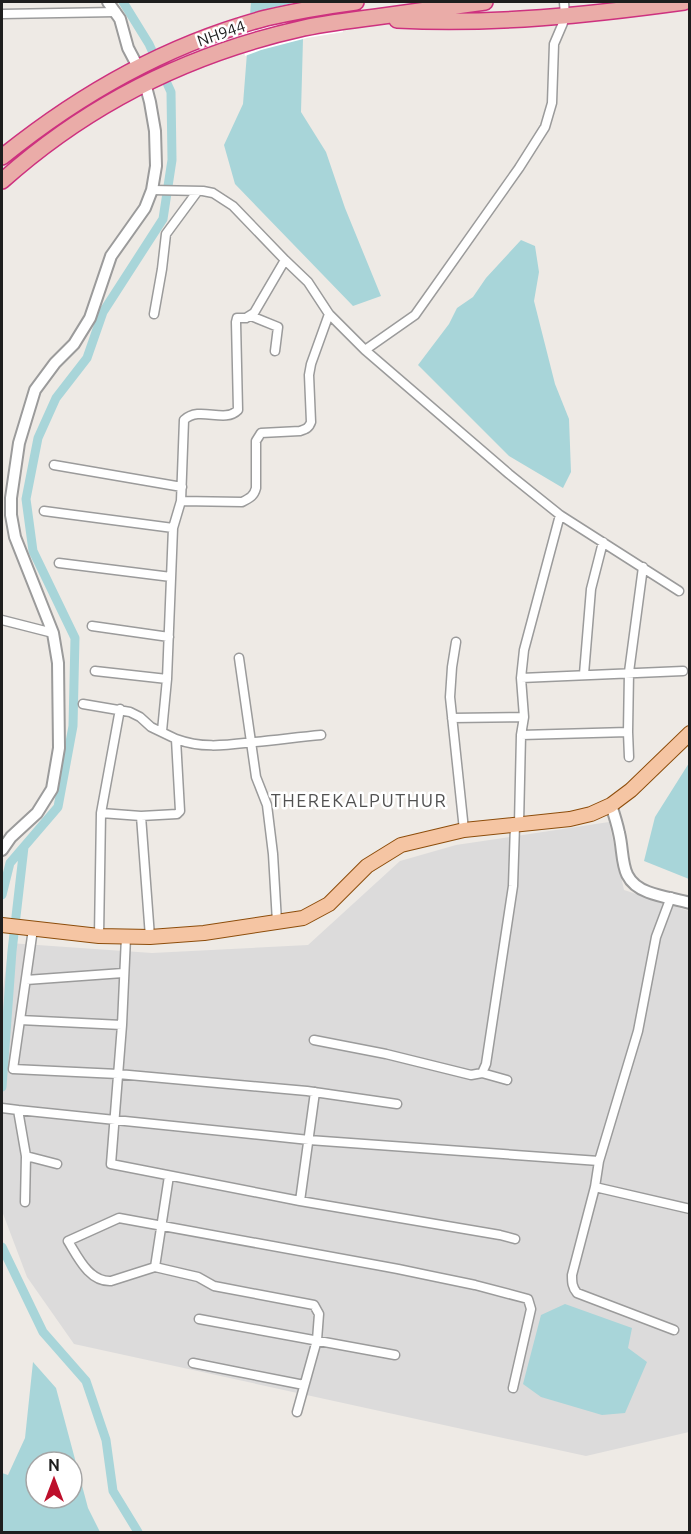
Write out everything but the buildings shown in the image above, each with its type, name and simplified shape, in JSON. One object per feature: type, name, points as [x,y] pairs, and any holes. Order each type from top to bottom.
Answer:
[{"type":"highway","name":"NH944","points":[[2,157],[60,113],[112,80],[164,54],[238,26],[286,13],[356,2]]},
{"type":"highway","name":"NH944","points":[[2,181],[38,150],[74,124],[149,81],[198,59],[307,27],[485,2]]},
{"type":"highway","points":[[365,18],[429,22],[504,21],[564,9],[626,10],[684,2]]},
{"type":"main road","points":[[2,925],[99,936],[150,937],[204,933],[303,918],[328,904],[367,866],[401,845],[464,830],[570,819],[591,814],[611,805],[631,790],[690,734]]},
{"type":"street","points":[[108,2],[120,19],[128,48],[142,65]]},
{"type":"street","points":[[365,350],[415,315],[519,168],[544,128],[552,103],[554,44],[563,23],[564,9]]},
{"type":"street","points":[[2,14],[116,12]]},
{"type":"street","points":[[2,850],[6,837],[37,813],[52,789],[59,748],[58,663],[53,633],[15,537],[11,515],[11,498],[19,443],[27,410],[35,390],[55,363],[74,344],[90,318],[111,256],[158,190],[156,140],[149,81]]},
{"type":"street","points":[[158,190],[213,194],[233,206],[308,282],[329,314],[365,350],[560,515],[679,591]]},
{"type":"street","points":[[154,314],[166,234],[197,192]]},
{"type":"street","points":[[251,316],[285,260]]},
{"type":"street","points":[[181,501],[242,502],[250,498],[254,495],[256,488],[257,438],[261,434],[300,431],[309,426],[311,422],[309,375],[329,314]]},
{"type":"street","points":[[162,731],[167,679],[173,528],[181,501],[184,420],[195,413],[227,415],[234,414],[238,410],[237,318],[251,316],[278,327],[275,351]]},
{"type":"street","points":[[54,465],[182,487]]},
{"type":"street","points":[[44,511],[173,528]]},
{"type":"street","points":[[482,1072],[486,1064],[513,886],[521,735],[524,717],[521,678],[524,650],[560,515]]},
{"type":"street","points":[[584,674],[591,589],[603,542]]},
{"type":"street","points":[[59,563],[171,577]]},
{"type":"street","points":[[629,757],[629,672],[643,567]]},
{"type":"street","points":[[2,620],[53,633]]},
{"type":"street","points":[[92,626],[169,637]]},
{"type":"street","points":[[456,642],[450,697],[464,830]]},
{"type":"street","points":[[239,658],[256,777],[267,805],[273,854],[277,922]]},
{"type":"street","points":[[95,671],[167,679]]},
{"type":"street","points":[[521,678],[683,671]]},
{"type":"street","points":[[83,704],[130,712],[151,727],[191,744],[250,742],[321,735]]},
{"type":"street","points":[[99,936],[101,813],[120,709]]},
{"type":"street","points":[[452,718],[524,717]]},
{"type":"street","points":[[521,735],[628,732]]},
{"type":"street","points":[[101,813],[141,816],[177,814],[180,811],[176,739]]},
{"type":"street","points":[[611,805],[620,834],[626,873],[633,883],[647,892],[690,903]]},
{"type":"street","points":[[141,816],[150,937]]},
{"type":"street","points":[[671,897],[656,937],[638,1031],[599,1161],[595,1187],[572,1275],[572,1284],[577,1293],[674,1330]]},
{"type":"street","points":[[28,928],[26,980],[13,1069],[118,1074],[315,1092],[397,1104]]},
{"type":"street","points":[[126,937],[122,1025],[111,1164],[514,1239]]},
{"type":"street","points":[[26,980],[123,973]]},
{"type":"street","points":[[20,1020],[122,1025]]},
{"type":"street","points":[[314,1040],[386,1054],[471,1075],[482,1072],[507,1080]]},
{"type":"street","points":[[300,1200],[315,1092]]},
{"type":"street","points":[[2,1108],[309,1140],[599,1161]]},
{"type":"street","points":[[18,1110],[26,1156],[25,1202]]},
{"type":"street","points":[[26,1156],[57,1164]]},
{"type":"street","points":[[155,1267],[169,1176]]},
{"type":"street","points":[[595,1187],[690,1209]]},
{"type":"street","points":[[297,1412],[317,1340],[319,1314],[314,1305],[214,1286],[198,1277],[155,1267],[111,1281],[104,1281],[87,1270],[68,1241],[119,1218],[399,1269],[528,1299],[531,1309],[513,1388]]},
{"type":"street","points":[[199,1319],[395,1355]]},
{"type":"street","points":[[193,1363],[304,1385]]},
{"type":"shaded area","points":[[609,822],[624,890],[689,911],[689,1432],[586,1456],[74,1344],[27,1277],[2,1211],[2,997],[9,943],[152,953],[308,945],[400,861],[456,845]]},
{"type":"water","points":[[251,2],[304,2],[301,112],[326,152],[345,208],[381,296],[353,306],[235,184],[224,145],[243,104]]},
{"type":"water","points":[[521,240],[535,246],[539,272],[534,301],[555,384],[569,419],[571,472],[563,488],[509,456],[418,365],[449,324],[457,308],[473,297],[486,278]]},
{"type":"water","points":[[689,763],[689,879],[644,861],[655,817]]},
{"type":"water","points":[[565,1304],[632,1328],[628,1348],[647,1362],[625,1413],[602,1415],[541,1397],[523,1384],[541,1315]]},
{"type":"water","points":[[33,1362],[56,1388],[73,1450],[24,1450],[24,1510],[84,1510],[84,1493],[88,1508],[100,1532],[2,1532],[2,1473],[8,1475],[25,1438]]},
{"type":"pier","points":[[297,2],[340,2],[343,32],[307,38],[245,56],[236,17]]},
{"type":"waterway","points":[[2,895],[10,863],[58,807],[73,726],[75,638],[33,551],[26,499],[38,438],[56,398],[87,358],[103,312],[163,219],[172,160],[171,92],[149,44],[123,2]]},
{"type":"waterway","points":[[2,1087],[12,951],[24,847]]},
{"type":"waterway","points":[[2,1247],[43,1332],[86,1381],[106,1440],[113,1491],[138,1532]]},
{"type":"district","name":"THEREKALPUTHUR","points":[[359,801]]}]
